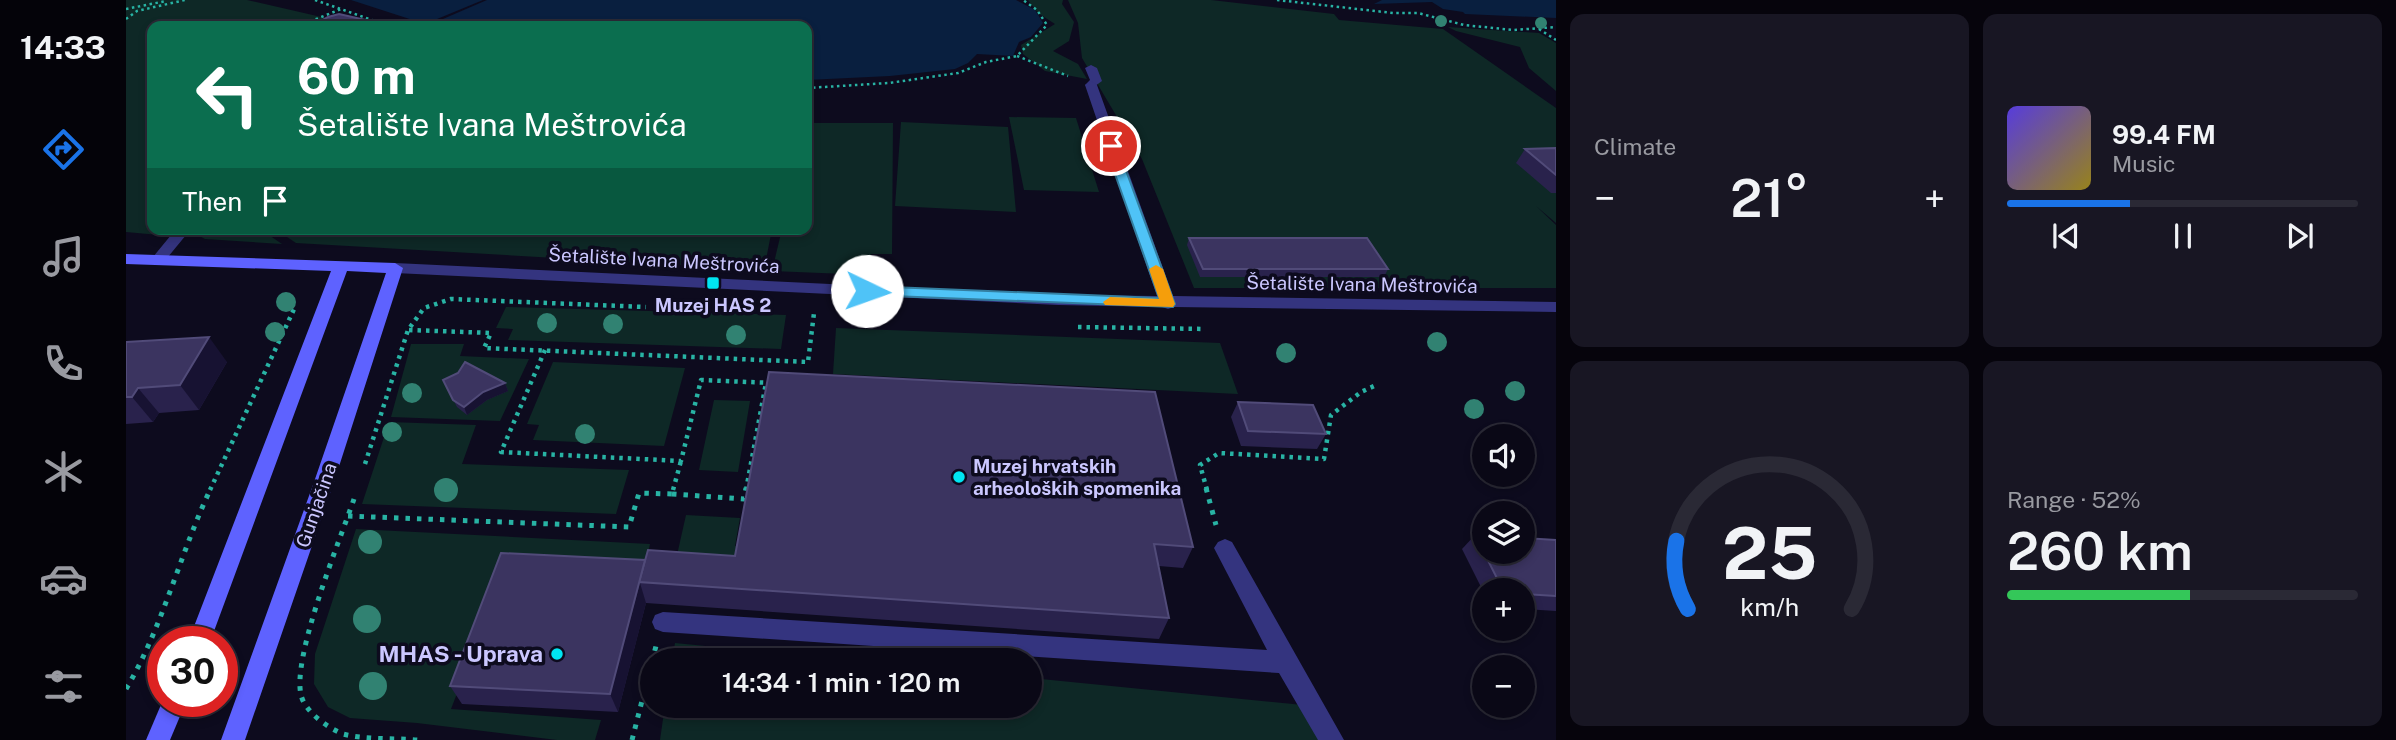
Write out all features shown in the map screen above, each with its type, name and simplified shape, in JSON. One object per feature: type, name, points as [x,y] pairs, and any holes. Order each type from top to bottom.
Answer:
[{"type":"main road","name":"Šetalište Ivana Meštrovića","points":[[126,259],[395,268]]},
{"type":"main road","points":[[205,626],[341,266]]},
{"type":"main road","name":"Gunjačina","points":[[233,740],[324,482],[395,268]]},
{"type":"main road","points":[[158,740],[168,717]]},
{"type":"street","points":[[1091,68],[1096,82],[1091,85],[1168,304]]},
{"type":"street","points":[[158,260],[179,235]]},
{"type":"street","name":"Šetalište Ivana Meštrovića","points":[[395,268],[1168,304],[1281,302],[1556,307]]},
{"type":"street","points":[[1224,548],[1286,663],[1332,740]]},
{"type":"street","points":[[663,622],[1286,663]]},
{"type":"path","points":[[126,9],[173,0]]},
{"type":"path","points":[[126,17],[137,11],[185,0]]},
{"type":"path","points":[[315,0],[376,21]]},
{"type":"path","points":[[1017,56],[1047,24],[1037,10],[1023,0]]},
{"type":"path","points":[[1277,0],[1393,13],[1418,13],[1444,20],[1514,30],[1556,27]]},
{"type":"path","points":[[311,21],[341,8]]},
{"type":"path","points":[[1537,28],[1556,40]]},
{"type":"path","points":[[812,88],[925,79],[958,73],[979,64],[1017,56],[1091,85]]},
{"type":"path","points":[[365,464],[408,330],[424,308],[451,299],[653,307]]},
{"type":"path","points":[[126,689],[139,667],[194,524],[291,313],[301,300]]},
{"type":"path","points":[[806,313],[828,314]]},
{"type":"path","points":[[408,330],[491,333],[484,348],[808,362],[814,313]]},
{"type":"path","points":[[1069,327],[1181,330],[1217,328]]},
{"type":"path","points":[[545,350],[501,452],[681,461]]},
{"type":"path","points":[[672,494],[701,380],[778,383]]},
{"type":"path","points":[[348,516],[629,527],[639,493],[744,499],[766,383]]},
{"type":"path","points":[[1224,548],[1200,465],[1219,453],[1325,458],[1331,415],[1361,392],[1374,386]]},
{"type":"path","points":[[354,499],[306,644],[299,675],[301,696],[315,715],[345,735],[418,740]]},
{"type":"path","points":[[632,740],[640,710]]},
{"type":"green space","points":[[126,0],[247,0],[330,19],[147,21],[147,234],[126,232]]},
{"type":"green space","points":[[1028,0],[1063,0],[1062,4],[1074,22],[1069,41],[1053,51],[1078,64],[1087,79],[1045,71],[1023,54],[1021,45],[1055,24],[1038,13]]},
{"type":"green space","points":[[1068,0],[1211,0],[1334,14],[1339,20],[1443,29],[1556,108],[1556,223],[1536,206],[1556,225],[1556,288],[1194,288],[1142,159],[1082,58],[1078,23]]},
{"type":"green space","points":[[1448,27],[1539,33],[1556,43],[1556,91],[1529,68],[1520,47]]},
{"type":"green space","points":[[1009,117],[1076,118],[1099,192],[1024,190]]},
{"type":"green space","points":[[901,122],[1008,127],[1016,212],[895,206]]},
{"type":"green space","points":[[812,123],[893,123],[892,254],[871,254],[870,275],[772,271],[781,235],[812,235]]},
{"type":"green space","points":[[198,235],[269,235],[282,244],[205,239]]},
{"type":"green space","points":[[284,235],[771,235],[764,270],[296,243]]},
{"type":"green space","points":[[506,307],[786,315],[781,349],[508,340],[513,329],[496,328]]},
{"type":"green space","points":[[836,328],[1220,343],[1238,394],[833,374]]},
{"type":"green space","points":[[411,344],[464,344],[460,356],[529,359],[500,421],[391,417]]},
{"type":"green space","points":[[553,362],[685,368],[664,446],[533,440],[539,425],[527,424]]},
{"type":"green space","points":[[714,400],[750,401],[738,472],[699,470]]},
{"type":"green space","points":[[389,422],[476,425],[462,464],[629,470],[616,514],[362,504]]},
{"type":"green space","points":[[686,515],[740,518],[735,546],[768,548],[765,569],[675,564]]},
{"type":"green space","points":[[356,529],[650,544],[644,572],[507,564],[451,709],[601,720],[595,740],[557,740],[417,723],[350,718],[328,707],[314,684],[315,654]]},
{"type":"green space","points":[[675,643],[725,648],[674,648]]},
{"type":"green space","points":[[1042,679],[1303,705],[1323,740],[660,740],[663,718],[1042,718]]},
{"type":"water","points":[[351,0],[483,0],[432,21],[416,21]]},
{"type":"water","points":[[487,0],[1016,0],[1035,10],[1043,23],[1031,37],[1019,42],[1013,56],[977,54],[968,63],[955,69],[890,76],[812,80],[812,21],[438,21]]},
{"type":"water","points":[[1382,0],[1556,0],[1556,18],[1465,14],[1443,9],[1432,2],[1374,4]]},
{"type":"building","points":[[339,14],[370,21],[321,21]]},
{"type":"building","points":[[1556,148],[1556,175],[1525,149]]},
{"type":"building","points":[[1189,238],[1367,238],[1388,269],[1203,269]]},
{"type":"building","points":[[209,337],[180,385],[138,388],[132,397],[126,397],[126,342]]},
{"type":"building","points":[[465,362],[505,383],[483,392],[464,407],[453,400],[443,380],[458,373]]},
{"type":"building","name":"Muzej hrvatskih arheoloških spomenika","points":[[769,372],[1155,392],[1193,547],[1154,544],[1169,618],[639,582],[648,550],[735,556]]},
{"type":"building","points":[[1238,402],[1313,405],[1326,434],[1248,431]]},
{"type":"building","points":[[1535,539],[1556,540],[1556,596],[1535,595],[1535,578],[1497,578],[1490,564],[1535,564]]},
{"type":"building","name":"MHAS - Uprava","points":[[501,553],[645,560],[610,694],[450,686]]},
{"type":"slow traffic","points":[[1110,302],[1168,304],[1156,269]]},
{"type":"place","name":"Muzej HAS 2","points":[[713,283]]},
{"type":"place","name":"Muzej hrvatskih arheoloških spomenika","points":[[959,477]]},
{"type":"place","name":"MHAS - Uprava","points":[[557,654]]},
{"type":"route","points":[[867,291],[1168,304],[1111,146]]}]
